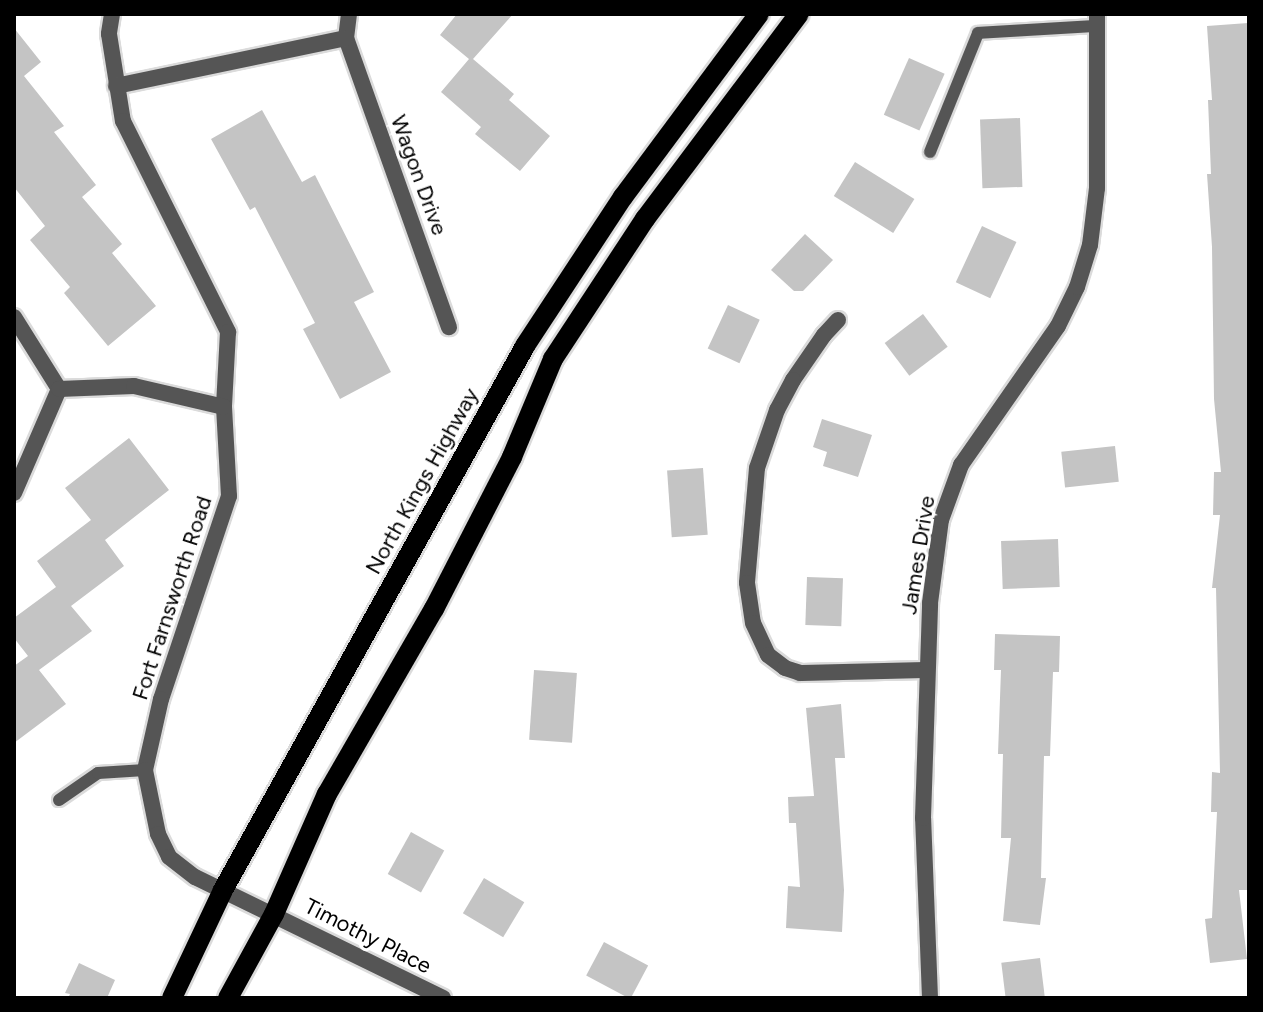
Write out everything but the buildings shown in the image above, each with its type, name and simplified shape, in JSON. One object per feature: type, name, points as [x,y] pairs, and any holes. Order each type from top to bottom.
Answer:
[{"type":"main road","name":"North Kings Highway","points":[[172,998],[223,890],[525,346],[623,197],[759,14]]},
{"type":"main road","points":[[228,998],[274,914],[327,794],[434,609],[512,457],[553,359],[645,219],[799,14]]},
{"type":"street","name":"Fort Farnsworth Road","points":[[112,14],[109,34],[123,121],[228,332],[224,407],[229,496],[161,699],[145,770],[158,834],[169,857],[195,877],[274,914]]},
{"type":"street","name":"Wagon Drive","points":[[349,14],[346,38],[449,327]]},
{"type":"street","name":"James Drive","points":[[930,998],[923,818],[930,603],[941,520],[950,487],[983,430],[1023,379],[1058,326],[1077,287],[1090,245],[1097,188],[1097,20]]},
{"type":"street","points":[[116,86],[346,38]]},
{"type":"street","points":[[14,317],[59,389]]},
{"type":"street","points":[[838,320],[793,380],[777,410],[757,468],[747,583],[753,623],[768,655],[785,668],[800,673],[927,670]]},
{"type":"street","points":[[59,389],[134,386],[224,407]]},
{"type":"street","points":[[14,493],[59,389]]},
{"type":"street","name":"Timothy Place","points":[[274,914],[443,998]]},
{"type":"lane","points":[[930,152],[978,33],[1097,20]]},
{"type":"lane","points":[[59,800],[98,773],[145,770]]}]
